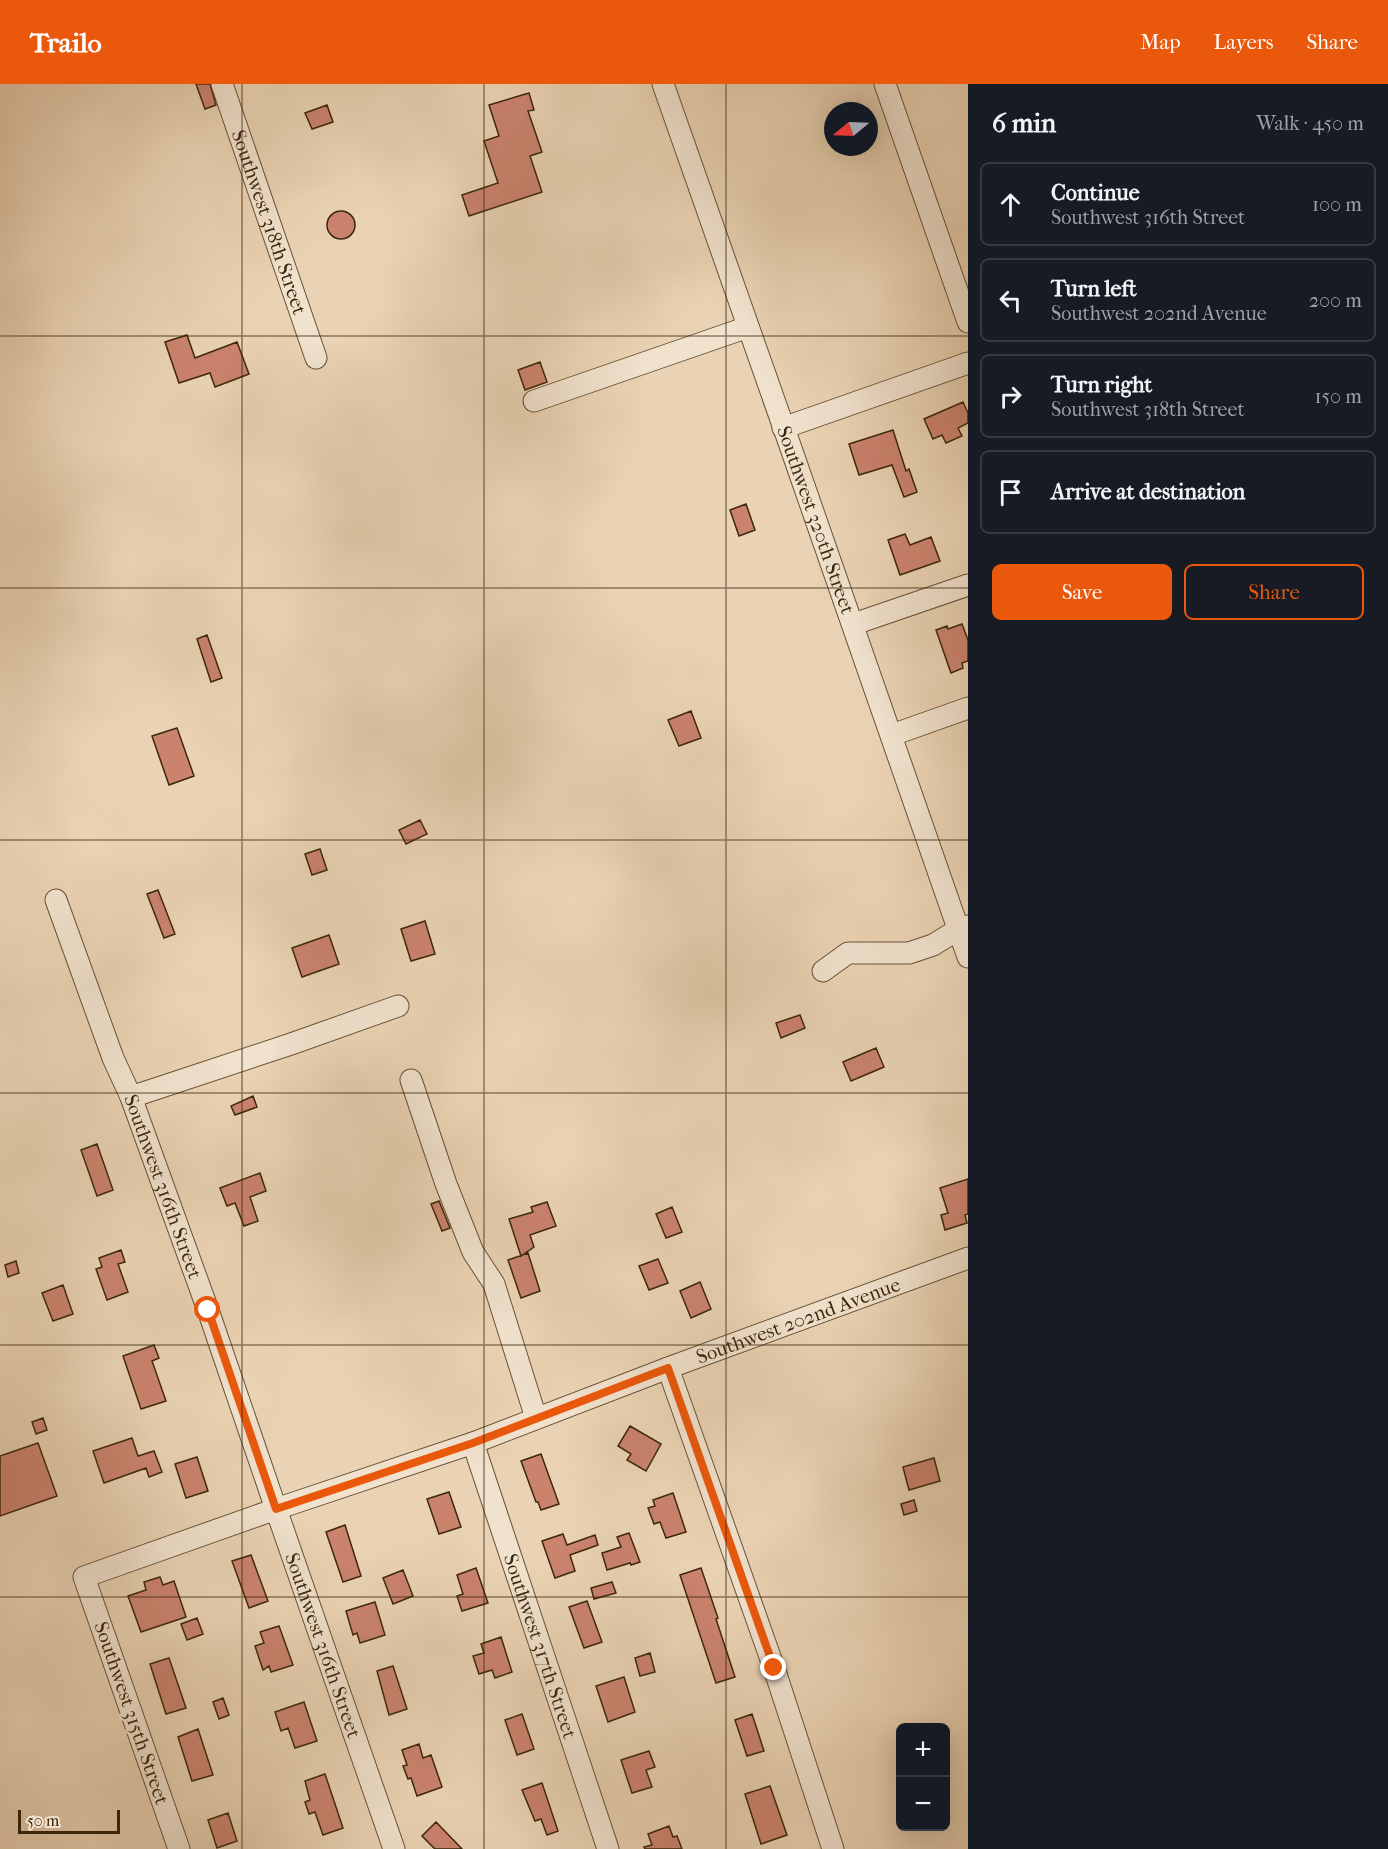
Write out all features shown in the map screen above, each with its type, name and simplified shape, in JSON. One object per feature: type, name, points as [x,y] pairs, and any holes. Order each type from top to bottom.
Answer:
[{"type":"street","name":"Southwest 318th Street","points":[[222,84],[316,358]]},
{"type":"street","name":"Southwest 320th Street","points":[[663,84],[892,735],[963,928],[968,957]]},
{"type":"street","points":[[885,84],[968,322]]},
{"type":"street","points":[[534,401],[748,327]]},
{"type":"street","points":[[783,428],[968,363]]},
{"type":"street","points":[[854,624],[968,585]]},
{"type":"street","points":[[892,735],[968,708]]},
{"type":"street","name":"Southwest 316th Street","points":[[56,900],[113,1059],[131,1097],[208,1310],[394,1849]]},
{"type":"street","points":[[823,971],[849,953],[909,953],[933,945],[963,928]]},
{"type":"street","points":[[131,1097],[398,1006]]},
{"type":"street","points":[[411,1080],[446,1184],[473,1252],[494,1284],[536,1419]]},
{"type":"street","name":"Southwest 202nd Avenue","points":[[84,1577],[473,1443],[668,1368],[968,1258]]},
{"type":"street","points":[[668,1368],[774,1668],[833,1849]]},
{"type":"street","name":"Southwest 317th Street","points":[[473,1443],[608,1849]]},
{"type":"street","name":"Southwest 315th Street","points":[[84,1577],[179,1849]]},
{"type":"building","points":[[196,84],[210,84],[216,105],[205,109]]},
{"type":"building","points":[[529,93],[534,110],[528,111],[542,152],[530,156],[542,192],[469,216],[462,195],[498,183],[484,141],[499,136],[489,105]]},
{"type":"building","points":[[327,105],[333,122],[312,129],[305,113]]},
{"type":"building","points":[[341,211],[351,215],[355,225],[351,235],[341,239],[331,235],[327,225],[331,215]]},
{"type":"building","points":[[187,335],[195,358],[237,342],[249,374],[215,387],[210,373],[179,383],[165,342]]},
{"type":"building","points":[[540,362],[547,382],[525,390],[518,370]]},
{"type":"building","points":[[963,402],[968,413],[968,423],[958,428],[962,436],[946,443],[942,435],[933,439],[924,419]]},
{"type":"building","points":[[893,430],[906,471],[909,469],[917,492],[904,497],[892,465],[859,475],[849,444]]},
{"type":"building","points":[[746,504],[755,530],[739,536],[730,510]]},
{"type":"building","points":[[905,534],[910,545],[931,537],[940,561],[900,575],[888,540]]},
{"type":"building","points":[[962,624],[968,640],[968,661],[962,663],[963,668],[951,673],[936,630]]},
{"type":"building","points":[[207,635],[222,678],[211,682],[197,639]]},
{"type":"building","points":[[691,711],[701,738],[679,746],[668,720]]},
{"type":"building","points":[[177,728],[194,776],[169,785],[152,736]]},
{"type":"building","points":[[420,820],[427,834],[406,844],[399,830]]},
{"type":"building","points":[[320,849],[327,870],[312,875],[305,854]]},
{"type":"building","points":[[158,890],[175,934],[164,938],[147,894]]},
{"type":"building","points":[[425,921],[435,954],[411,961],[401,929]]},
{"type":"building","points":[[329,935],[339,964],[302,977],[292,948]]},
{"type":"building","points":[[800,1015],[805,1028],[781,1038],[776,1023]]},
{"type":"building","points":[[876,1048],[884,1067],[851,1081],[843,1062]]},
{"type":"building","points":[[253,1096],[257,1107],[235,1115],[231,1106]]},
{"type":"building","points":[[97,1144],[113,1190],[97,1196],[81,1150]]},
{"type":"building","points":[[260,1173],[266,1191],[250,1197],[258,1221],[244,1226],[235,1203],[227,1206],[220,1188]]},
{"type":"building","points":[[968,1179],[968,1214],[965,1215],[967,1223],[945,1230],[941,1215],[948,1213],[940,1188]]},
{"type":"building","points":[[439,1201],[450,1228],[442,1231],[431,1204]]},
{"type":"building","points":[[547,1202],[556,1226],[530,1235],[534,1247],[521,1256],[509,1219],[533,1212],[531,1207]]},
{"type":"building","points":[[672,1207],[682,1232],[666,1238],[656,1214]]},
{"type":"building","points":[[121,1250],[125,1262],[118,1264],[128,1292],[107,1300],[96,1269],[102,1267],[99,1258]]},
{"type":"building","points":[[528,1253],[540,1291],[521,1298],[508,1260]]},
{"type":"building","points":[[658,1259],[668,1283],[649,1290],[639,1266]]},
{"type":"building","points":[[16,1261],[19,1273],[8,1277],[5,1265]]},
{"type":"building","points":[[700,1282],[711,1309],[691,1318],[680,1291]]},
{"type":"building","points":[[63,1285],[73,1314],[53,1321],[42,1293]]},
{"type":"building","points":[[154,1345],[159,1358],[152,1361],[166,1401],[141,1409],[123,1356]]},
{"type":"building","points":[[43,1418],[47,1430],[36,1434],[32,1422]]},
{"type":"building","points":[[630,1426],[661,1444],[646,1471],[627,1460],[631,1454],[618,1446]]},
{"type":"building","points":[[132,1438],[138,1456],[154,1451],[162,1472],[149,1477],[146,1468],[104,1483],[93,1451]]},
{"type":"building","points":[[38,1443],[57,1496],[0,1516],[0,1456]]},
{"type":"building","points":[[541,1454],[559,1504],[541,1510],[521,1461]]},
{"type":"building","points":[[197,1457],[208,1491],[186,1498],[175,1464]]},
{"type":"building","points":[[934,1458],[940,1481],[909,1490],[903,1467]]},
{"type":"building","points":[[449,1492],[461,1527],[439,1534],[427,1499]]},
{"type":"building","points":[[673,1493],[686,1532],[666,1538],[660,1522],[654,1524],[648,1508],[655,1506],[653,1500]]},
{"type":"building","points":[[914,1500],[917,1511],[904,1515],[901,1504]]},
{"type":"building","points":[[345,1525],[361,1576],[343,1582],[326,1532]]},
{"type":"building","points":[[629,1533],[640,1562],[607,1570],[602,1553],[621,1547],[617,1537]]},
{"type":"building","points":[[563,1534],[567,1545],[595,1535],[598,1545],[570,1555],[575,1571],[555,1578],[542,1541]]},
{"type":"building","points":[[251,1555],[268,1601],[249,1608],[232,1561]]},
{"type":"building","points":[[476,1568],[488,1603],[462,1611],[457,1596],[463,1594],[457,1575]]},
{"type":"building","points":[[701,1568],[735,1677],[716,1683],[680,1575]]},
{"type":"building","points":[[403,1570],[413,1596],[393,1604],[383,1578]]},
{"type":"building","points":[[160,1577],[163,1585],[174,1581],[186,1617],[141,1632],[128,1596],[146,1590],[144,1582]]},
{"type":"building","points":[[612,1582],[616,1593],[594,1599],[591,1588]]},
{"type":"building","points":[[587,1601],[602,1642],[584,1648],[569,1607]]},
{"type":"building","points":[[375,1602],[385,1635],[360,1643],[357,1633],[353,1635],[346,1611]]},
{"type":"building","points":[[197,1618],[203,1634],[187,1640],[181,1624]]},
{"type":"building","points":[[279,1626],[293,1665],[271,1672],[269,1666],[263,1670],[255,1646],[264,1643],[260,1632]]},
{"type":"building","points":[[501,1637],[512,1672],[495,1678],[492,1670],[479,1674],[473,1656],[484,1653],[481,1644]]},
{"type":"building","points":[[650,1653],[655,1672],[640,1676],[635,1658]]},
{"type":"building","points":[[169,1658],[186,1708],[166,1714],[150,1664]]},
{"type":"building","points":[[393,1666],[407,1709],[389,1715],[377,1671]]},
{"type":"building","points":[[624,1677],[635,1712],[608,1722],[596,1686]]},
{"type":"building","points":[[223,1698],[229,1715],[219,1719],[213,1702]]},
{"type":"building","points":[[304,1702],[317,1741],[295,1748],[288,1728],[281,1731],[275,1712]]},
{"type":"building","points":[[522,1714],[534,1749],[517,1755],[505,1720]]},
{"type":"building","points":[[752,1714],[764,1751],[747,1756],[735,1720]]},
{"type":"building","points":[[198,1729],[213,1775],[192,1781],[178,1737]]},
{"type":"building","points":[[419,1744],[423,1758],[431,1755],[442,1787],[417,1796],[411,1778],[408,1779],[403,1766],[407,1765],[402,1750]]},
{"type":"building","points":[[649,1751],[655,1767],[646,1770],[652,1787],[632,1793],[621,1760]]},
{"type":"building","points":[[325,1774],[343,1828],[323,1835],[315,1812],[309,1814],[305,1802],[310,1800],[305,1781]]},
{"type":"building","points":[[542,1783],[558,1831],[547,1835],[541,1819],[535,1821],[522,1790]]},
{"type":"building","points":[[770,1786],[787,1835],[761,1844],[745,1794]]},
{"type":"building","points":[[228,1813],[237,1841],[217,1848],[208,1820]]},
{"type":"building","points":[[436,1822],[462,1849],[435,1849],[422,1836]]},
{"type":"building","points":[[669,1826],[673,1837],[677,1836],[682,1849],[645,1849],[644,1847],[652,1845],[648,1834]]},
{"type":"route","points":[[208,1310],[276,1509],[473,1443],[668,1368],[774,1668]]}]
